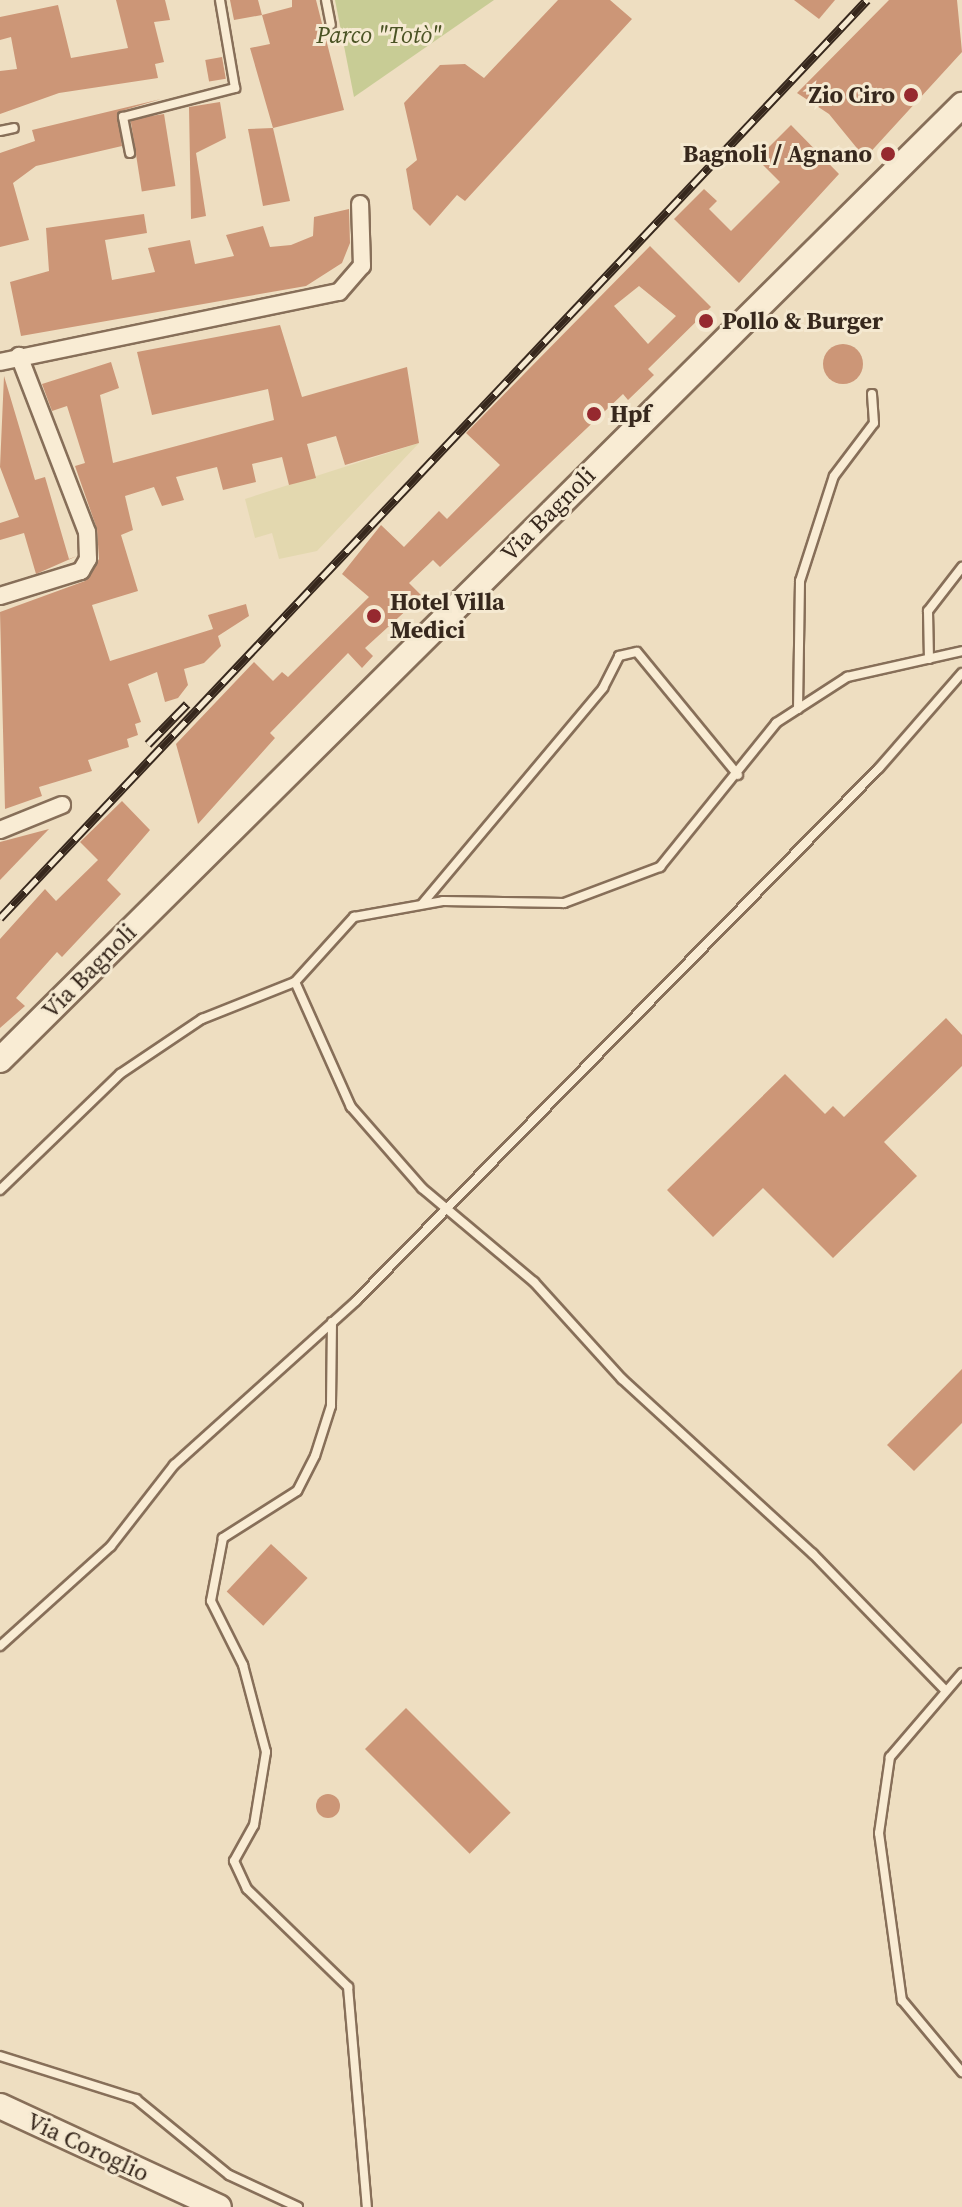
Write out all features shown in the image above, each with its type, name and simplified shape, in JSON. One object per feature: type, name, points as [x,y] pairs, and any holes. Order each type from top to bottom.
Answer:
[{"type":"street","name":"Via Bagnoli","points":[[0,1060],[962,105]]},
{"type":"street","points":[[0,362],[339,292],[362,266],[360,204]]},
{"type":"street","points":[[0,596],[81,571],[87,532],[19,356]]},
{"type":"street","points":[[0,830],[62,805]]},
{"type":"street","name":"Via Coroglio","points":[[0,2106],[219,2207]]},
{"type":"lane","points":[[130,153],[123,117],[235,88],[220,0]]},
{"type":"lane","points":[[326,0],[331,25]]},
{"type":"lane","points":[[0,131],[14,128]]},
{"type":"lane","points":[[798,709],[800,581],[834,476],[874,423],[872,394]]},
{"type":"lane","points":[[929,659],[928,611],[962,567]]},
{"type":"lane","points":[[0,1190],[120,1074],[202,1019],[295,982],[354,917],[421,905],[564,903],[660,867],[738,775],[776,723],[847,677],[962,651]]},
{"type":"lane","points":[[421,905],[603,688],[619,656],[637,652],[738,775]]},
{"type":"lane","points":[[0,1646],[111,1546],[174,1465],[332,1322],[879,768],[962,673]]},
{"type":"lane","points":[[295,982],[351,1107],[444,1207],[534,1282],[622,1379],[813,1554],[945,1690]]},
{"type":"lane","points":[[332,1322],[331,1406],[315,1456],[297,1491],[223,1538],[211,1601],[243,1665],[266,1752],[254,1825],[234,1861],[247,1889],[348,1987],[367,2207]]},
{"type":"lane","points":[[962,1673],[890,1757],[879,1833],[902,2000],[962,2072]]},
{"type":"lane","points":[[0,2056],[136,2099],[229,2175],[298,2207]]},
{"type":"shaded area","points":[[419,443],[317,551],[279,559],[272,533],[255,538],[245,499]]},
{"type":"green space","name":"Parco \"Totò\"","points":[[335,0],[494,0],[354,97]]},
{"type":"building","points":[[116,0],[165,0],[170,20],[154,22],[164,62],[155,64],[158,78],[59,93],[0,114],[0,71],[17,69],[11,37],[0,40],[0,17],[58,5],[71,58],[128,48]]},
{"type":"building","points":[[230,0],[258,0],[262,15],[234,20]]},
{"type":"building","points":[[292,0],[316,0],[344,110],[273,128],[250,48],[270,44],[262,15],[292,7]]},
{"type":"building","points":[[558,0],[610,0],[632,19],[465,201],[457,195],[430,226],[413,209],[406,169],[417,160],[404,103],[440,65],[465,64],[484,78]]},
{"type":"building","points":[[794,0],[835,0],[819,19]]},
{"type":"building","points":[[889,0],[957,0],[962,52],[865,158],[829,114],[797,93]]},
{"type":"building","points":[[222,57],[226,79],[209,82],[205,60]]},
{"type":"building","points":[[161,99],[118,112],[122,146],[36,166],[13,183],[29,240],[0,247],[0,153],[35,141],[32,130]]},
{"type":"building","points":[[220,102],[226,138],[196,153],[206,216],[191,219],[189,107]]},
{"type":"building","points":[[164,114],[175,186],[142,191],[130,119]]},
{"type":"building","points":[[791,125],[839,174],[739,283],[674,219],[704,189],[717,201],[709,209],[731,231],[780,182],[757,159]]},
{"type":"building","points":[[273,128],[290,201],[263,206],[248,129]]},
{"type":"building","points":[[349,209],[350,243],[342,263],[306,286],[21,336],[10,282],[49,271],[46,228],[144,214],[147,233],[105,240],[112,280],[155,272],[148,248],[190,240],[195,264],[234,256],[226,235],[263,226],[270,247],[291,245],[313,236],[314,217]]},
{"type":"building","points":[[650,246],[711,307],[648,369],[654,375],[628,400],[623,394],[440,567],[433,560],[409,583],[422,596],[365,648],[373,656],[362,668],[348,653],[270,733],[275,738],[198,824],[176,744],[254,662],[273,681],[282,672],[288,677],[369,597],[342,574],[381,525],[404,547],[439,511],[447,519],[500,465],[466,433]],"holes":[[[639,286],[676,316],[648,344],[614,306]]]},
{"type":"building","points":[[280,325],[302,397],[407,367],[419,443],[345,465],[336,436],[307,444],[316,478],[289,485],[282,457],[252,464],[256,482],[223,490],[217,467],[176,477],[184,500],[162,506],[154,487],[125,496],[133,530],[121,535],[138,591],[92,605],[110,661],[213,629],[208,615],[246,604],[249,616],[218,636],[221,646],[204,663],[184,669],[188,685],[178,698],[165,702],[157,672],[128,684],[141,722],[135,724],[138,735],[127,739],[129,747],[88,760],[92,771],[39,787],[42,796],[5,809],[0,612],[85,581],[99,559],[97,529],[75,466],[85,463],[67,406],[52,411],[42,384],[111,362],[119,388],[100,395],[113,463],[274,420],[268,389],[152,415],[137,352]]},
{"type":"building","points":[[843,344],[857,350],[863,364],[857,378],[843,384],[829,378],[823,364],[829,350]]},
{"type":"building","points":[[4,376],[35,480],[45,477],[69,559],[77,556],[36,574],[24,533],[0,540],[0,523],[19,517],[0,467]]},
{"type":"building","points":[[122,801],[150,830],[107,880],[121,894],[62,957],[57,952],[16,998],[25,1006],[0,1028],[0,939],[45,889],[56,901],[98,860],[80,842]]},
{"type":"building","points":[[49,829],[0,880],[0,842]]},
{"type":"building","points":[[946,1018],[962,1035],[962,1066],[884,1142],[917,1176],[833,1258],[763,1188],[713,1237],[667,1190],[785,1074],[825,1114],[833,1106],[844,1117]]},
{"type":"building","points":[[962,1369],[962,1423],[914,1471],[887,1445]]},
{"type":"building","points":[[271,1544],[308,1578],[263,1626],[227,1592]]},
{"type":"building","points":[[406,1708],[511,1813],[470,1854],[365,1749]]},
{"type":"building","points":[[323,1794],[333,1794],[340,1801],[340,1811],[333,1818],[323,1818],[316,1811],[316,1801]]},
{"type":"railway","points":[[0,918],[867,0]]},
{"type":"railway","points":[[148,744],[187,704]]},
{"type":"place","name":"Zio Ciro","points":[[911,95]]},
{"type":"place","name":"Bagnoli / Agnano","points":[[888,154]]},
{"type":"place","name":"Pollo & Burger","points":[[706,321]]},
{"type":"place","name":"Hpf","points":[[594,414]]},
{"type":"place","name":"Hotel Villa Medici","points":[[374,616]]}]
